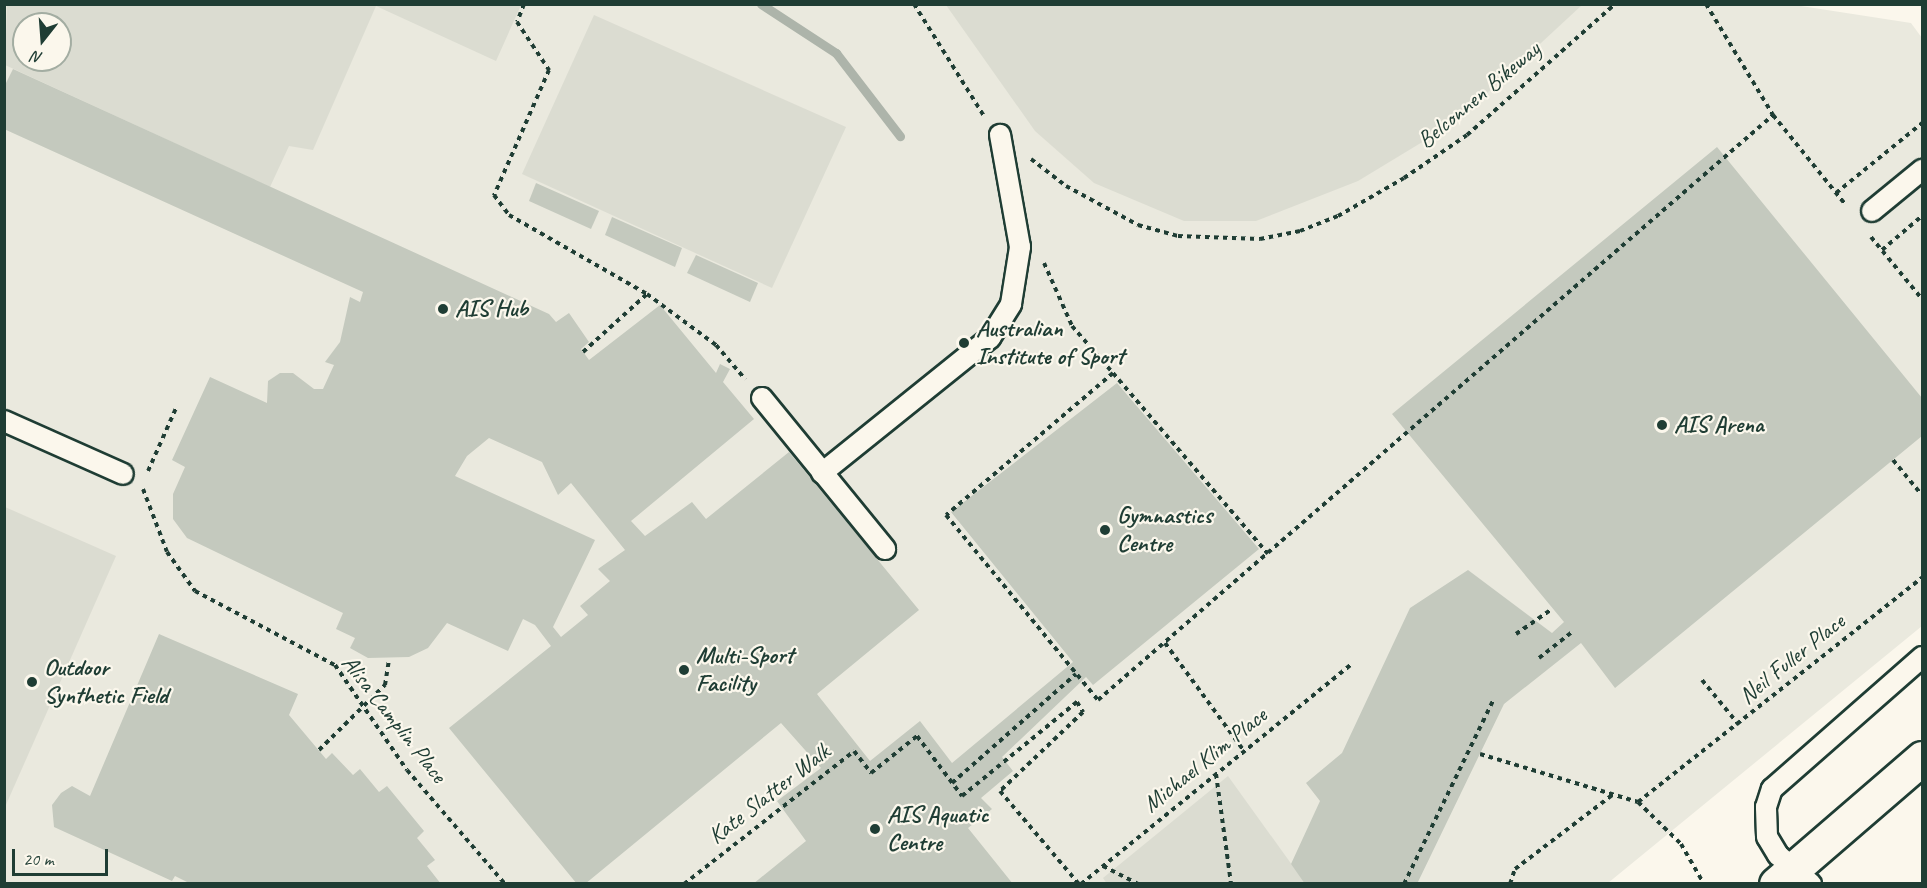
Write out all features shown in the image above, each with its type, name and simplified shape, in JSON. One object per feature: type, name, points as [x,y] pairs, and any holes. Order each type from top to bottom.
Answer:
[{"type":"street","points":[[1794,878],[1923,758]]},
{"type":"lane","points":[[822,473],[990,339],[1011,304],[1020,247],[1000,135]]},
{"type":"lane","points":[[1872,211],[1923,170]]},
{"type":"lane","points":[[762,398],[885,549]]},
{"type":"lane","points":[[4,421],[123,474]]},
{"type":"lane","points":[[1794,878],[1767,837],[1766,807],[1772,789],[1923,657]]},
{"type":"path","points":[[524,4],[517,22],[549,70],[494,195],[509,215],[647,294],[716,345],[762,398]]},
{"type":"path","name":"Belconnen Bikeway","points":[[914,4],[964,88],[1000,135],[1066,186],[1138,225],[1218,241],[1300,231],[1338,216],[1404,178],[1467,135],[1615,4]]},
{"type":"path","points":[[1706,4],[1773,115],[1850,209]]},
{"type":"path","points":[[1113,373],[946,515],[1098,700],[1773,115]]},
{"type":"path","points":[[1836,193],[1923,123]]},
{"type":"path","points":[[1882,250],[1923,216]]},
{"type":"path","points":[[1869,234],[1923,299]]},
{"type":"path","points":[[1041,254],[1072,327],[1268,554]]},
{"type":"path","points":[[583,352],[647,294]]},
{"type":"path","points":[[123,474],[142,485],[176,408]]},
{"type":"path","points":[[1893,460],[1923,495]]},
{"type":"path","name":"Alisa Camplin Place","points":[[142,485],[167,552],[195,591],[335,665],[407,770],[505,884]]},
{"type":"path","name":"Neil Fuller Place","points":[[1638,802],[1684,769],[1923,578]]},
{"type":"path","points":[[1516,634],[1552,609]]},
{"type":"path","points":[[1539,658],[1572,632]]},
{"type":"path","points":[[1165,643],[1244,752]]},
{"type":"path","points":[[320,750],[365,709],[385,686],[389,661]]},
{"type":"path","name":"Michael Klim Place","points":[[1080,884],[1352,664]]},
{"type":"path","points":[[1076,674],[952,783],[963,796],[1077,702],[1083,712],[1000,791],[1080,884]]},
{"type":"path","points":[[1702,680],[1739,725]]},
{"type":"path","points":[[1404,884],[1494,699]]},
{"type":"path","name":"Kate Slatter Walk","points":[[684,884],[854,751],[871,774],[917,736],[952,783]]},
{"type":"path","points":[[1480,754],[1638,802],[1681,844],[1704,884]]},
{"type":"path","points":[[1216,774],[1231,884]]},
{"type":"path","points":[[1510,884],[1515,868],[1612,795]]},
{"type":"path","points":[[1103,866],[1138,884]]},
{"type":"path","points":[[64,882],[72,884]]},
{"type":"shaded area","name":"Australian Institute of Sport","points":[[1788,4],[1911,23],[1922,38],[1922,626],[1608,883],[5,884],[5,5]]},
{"type":"shaded area","points":[[7,5],[521,5],[496,61],[376,6],[313,150],[289,146],[270,187],[20,72],[72,72],[72,12],[12,12],[12,68],[5,65]]},
{"type":"shaded area","points":[[946,5],[1582,5],[1457,121],[1358,181],[1256,221],[1184,221],[1094,183],[1035,131]]},
{"type":"shaded area","points":[[594,15],[846,127],[772,288],[522,174]]},
{"type":"shaded area","name":"Outdoor Synthetic Field","points":[[5,507],[116,556],[5,807]]},
{"type":"shaded area","points":[[1228,776],[1305,883],[1107,884],[1103,878]]},
{"type":"building","points":[[12,71],[20,72],[549,314],[556,322],[569,313],[589,342],[581,349],[589,360],[660,305],[716,373],[720,364],[730,369],[723,382],[754,419],[631,521],[645,536],[692,502],[706,519],[789,452],[919,610],[817,694],[870,761],[920,721],[952,763],[1073,662],[951,512],[1117,383],[1259,549],[1093,685],[1086,677],[1002,757],[1013,771],[981,798],[992,809],[968,828],[1013,884],[753,884],[806,841],[777,801],[821,768],[781,723],[585,884],[577,884],[449,728],[551,646],[535,625],[523,619],[508,651],[447,623],[428,648],[409,657],[368,658],[350,648],[355,638],[336,629],[343,613],[187,538],[173,519],[173,494],[185,467],[172,460],[210,377],[267,403],[268,381],[280,373],[293,373],[314,389],[323,389],[334,365],[325,362],[340,342],[350,297],[360,302],[363,292],[4,129],[4,87]],"holes":[[[489,438],[542,462],[558,495],[571,483],[625,550],[598,569],[610,581],[580,606],[588,615],[561,637],[553,627],[595,540],[455,476],[467,456]]]},
{"type":"building","name":"AIS Arena","points":[[1717,147],[1922,398],[1922,436],[1615,688],[1581,643],[1504,704],[1417,884],[1305,884],[1291,864],[1320,801],[1306,783],[1342,753],[1410,608],[1468,570],[1552,633],[1564,622],[1392,414]]},
{"type":"building","points":[[536,183],[599,211],[591,229],[529,201]]},
{"type":"building","points":[[612,217],[682,248],[675,267],[605,235]]},
{"type":"building","points":[[696,255],[758,283],[750,302],[687,273]]},
{"type":"building","points":[[159,634],[298,694],[289,715],[326,759],[332,753],[353,775],[360,769],[379,792],[387,786],[424,831],[417,838],[435,860],[427,866],[441,884],[191,884],[175,876],[172,881],[54,827],[52,805],[61,793],[72,786],[90,796]]},
{"type":"waterway","points":[[761,4],[836,53],[900,136]]},
{"type":"place","name":"AIS Hub","points":[[443,309]]},
{"type":"place","name":"Australian Institute of Sport","points":[[964,343]]},
{"type":"place","name":"AIS Arena","points":[[1662,425]]},
{"type":"place","name":"Gymnastics Centre","points":[[1105,530]]},
{"type":"place","name":"Multi-Sport Facility","points":[[684,670]]},
{"type":"place","name":"Outdoor Synthetic Field","points":[[32,682]]},
{"type":"place","name":"AIS Aquatic Centre","points":[[875,829]]}]
